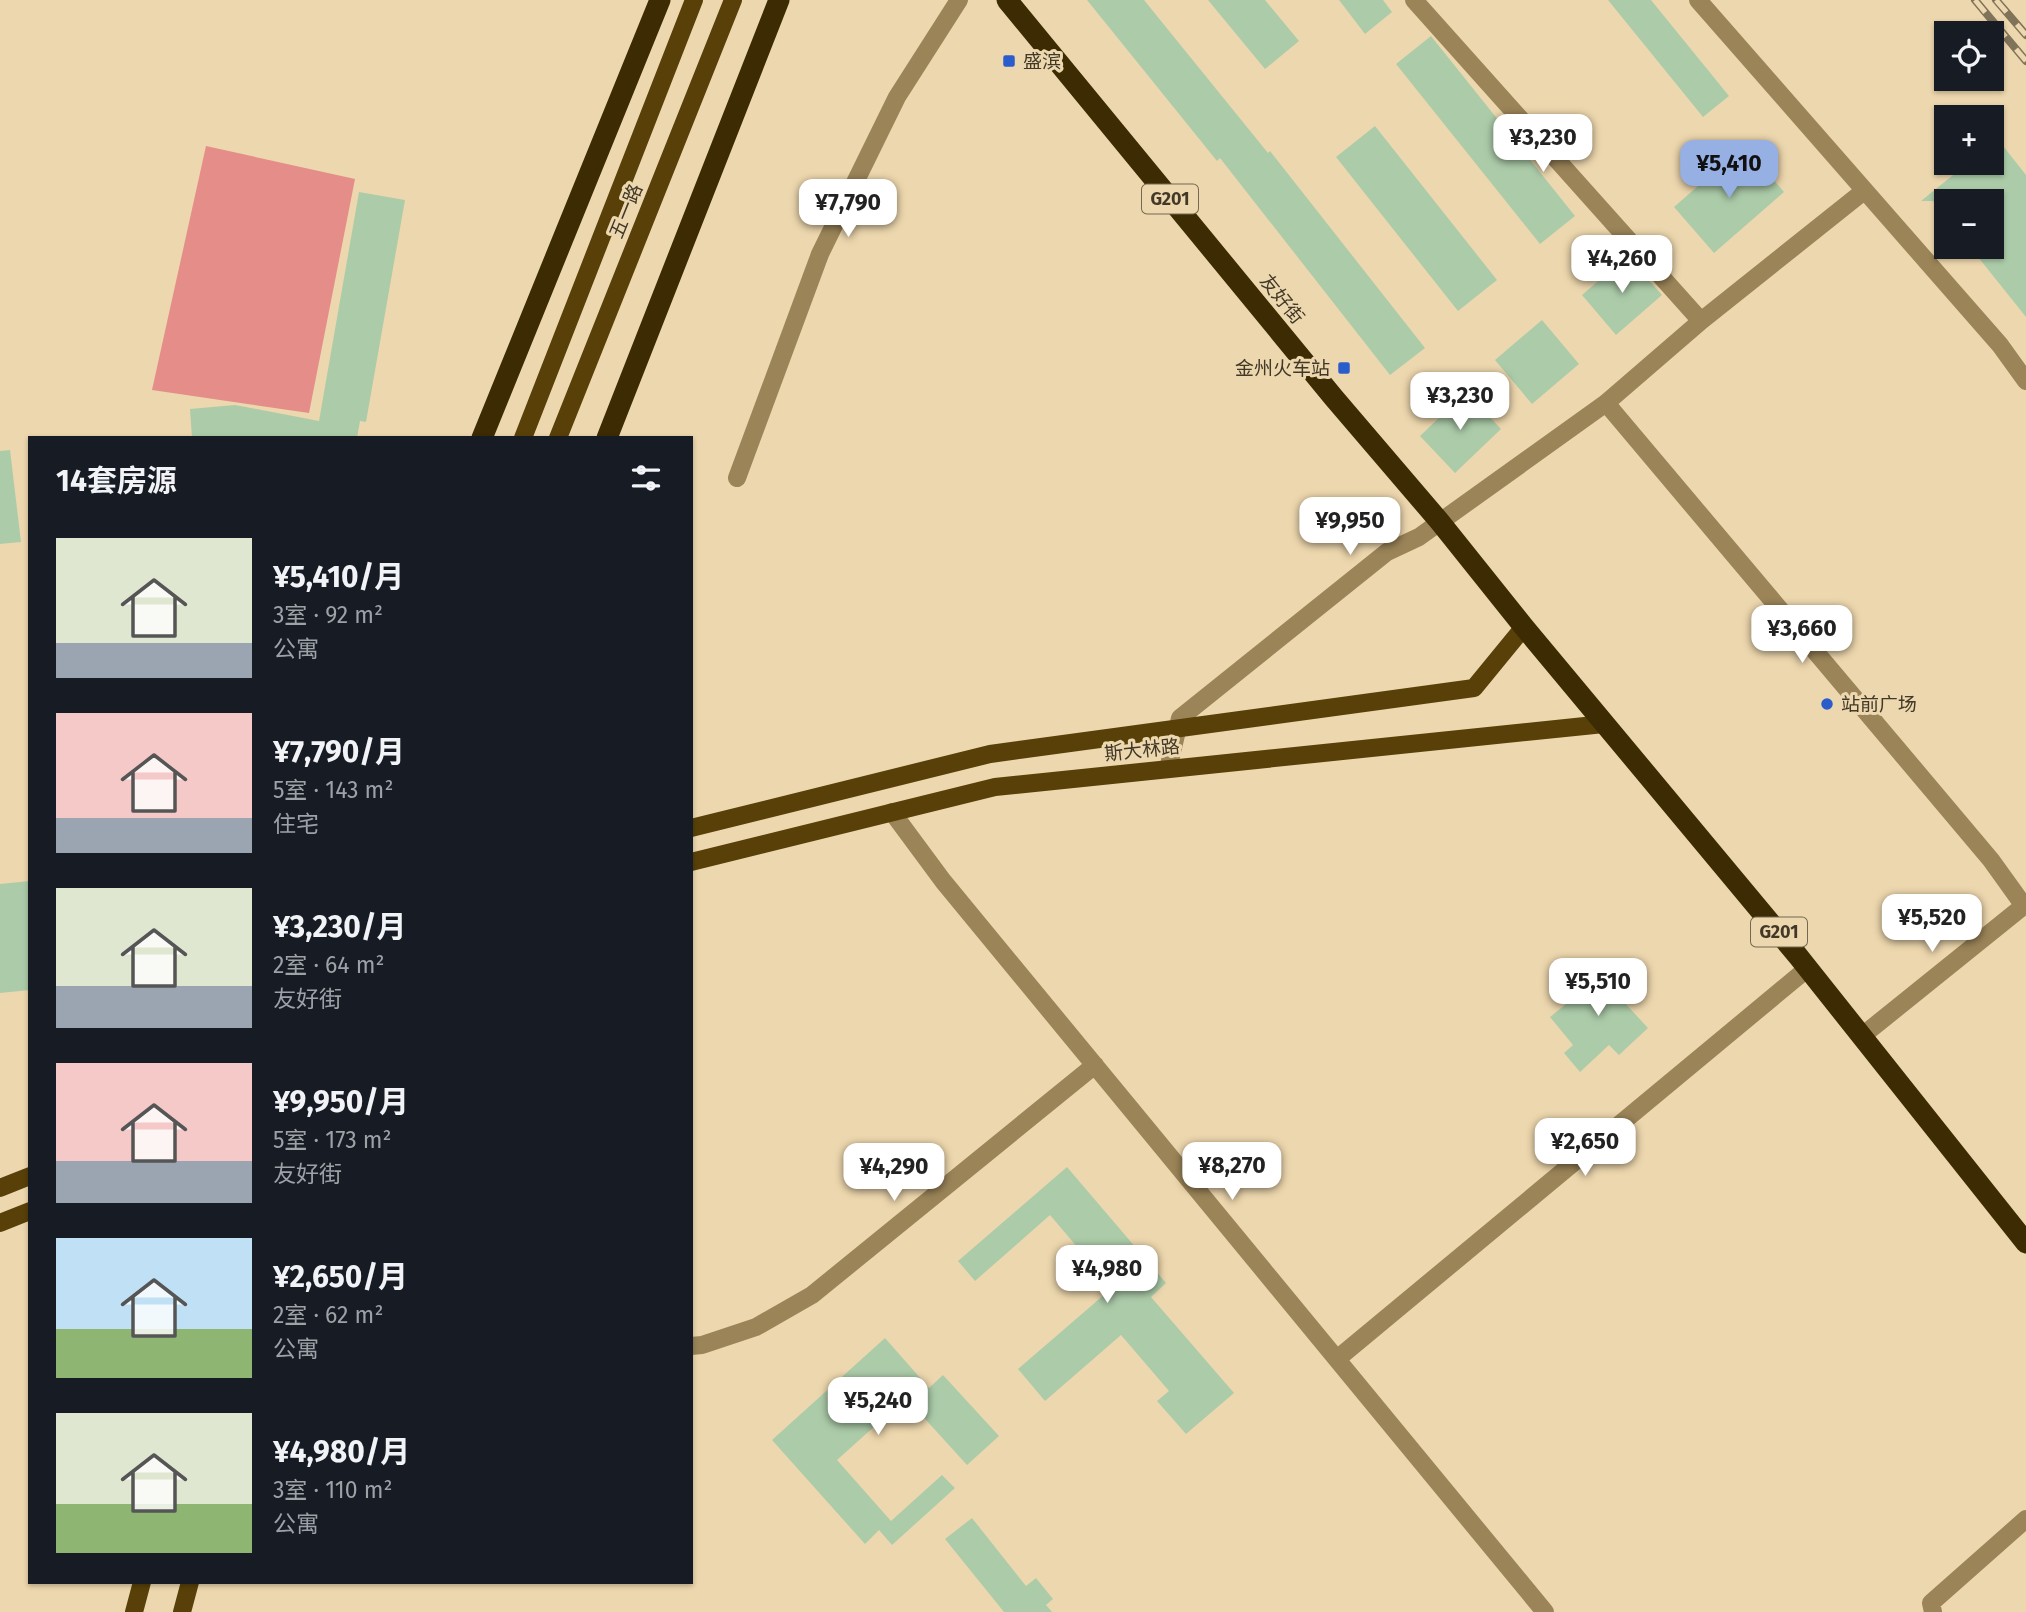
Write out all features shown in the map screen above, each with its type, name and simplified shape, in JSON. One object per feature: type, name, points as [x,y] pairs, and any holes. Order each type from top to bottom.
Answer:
[{"type":"highway","points":[[483,436],[660,0]]},
{"type":"highway","points":[[608,436],[779,0]]},
{"type":"highway","name":"友好街","points":[[1007,0],[1524,627]]},
{"type":"highway","name":"G201","points":[[1524,627],[1808,968],[2026,1243]]},
{"type":"main road","points":[[524,436],[694,0]]},
{"type":"main road","name":"五一路","points":[[559,436],[733,0]]},
{"type":"main road","name":"斯大林路","points":[[693,828],[990,754],[1474,688],[1524,627]]},
{"type":"main road","name":"斯大林路","points":[[693,862],[995,787],[1604,724]]},
{"type":"main road","points":[[0,1188],[28,1177]]},
{"type":"main road","points":[[0,1223],[28,1212]]},
{"type":"main road","points":[[134,1612],[141,1584]]},
{"type":"main road","points":[[182,1612],[189,1584]]},
{"type":"street","points":[[737,478],[820,254],[897,97],[959,0]]},
{"type":"street","points":[[1414,0],[1701,321]]},
{"type":"street","points":[[1698,0],[2000,345],[2026,381]]},
{"type":"street","points":[[1168,769],[1180,718],[1387,552],[1419,537],[1606,403],[1701,321],[1864,191]]},
{"type":"street","points":[[1606,403],[1991,860],[2025,905],[1862,1036]]},
{"type":"street","points":[[892,812],[943,881],[1545,1612]]},
{"type":"street","points":[[1337,1359],[1808,968]]},
{"type":"street","points":[[693,1346],[756,1327],[813,1295],[1095,1065]]},
{"type":"street","points":[[1933,1612],[1931,1603],[2026,1519]]},
{"type":"shaded area","points":[[206,146],[355,179],[309,413],[152,390]]},
{"type":"building","points":[[1087,0],[1144,0],[1268,153],[1270,151],[1425,348],[1390,375],[1220,158],[1217,161]]},
{"type":"building","points":[[1208,0],[1265,0],[1299,41],[1265,69]]},
{"type":"building","points":[[1339,0],[1383,0],[1392,12],[1365,34]]},
{"type":"building","points":[[1608,0],[1651,0],[1729,96],[1703,117]]},
{"type":"building","points":[[1431,36],[1575,216],[1540,244],[1396,64]]},
{"type":"building","points":[[1375,126],[1497,280],[1458,311],[1336,157]]},
{"type":"building","points":[[1744,146],[1784,192],[1714,253],[1674,207]]},
{"type":"building","points":[[2004,147],[2026,175],[2026,317],[1980,259],[2004,259],[2004,189],[1936,189],[1953,175],[2004,175]]},
{"type":"building","points":[[1934,190],[1934,202],[1921,201]]},
{"type":"building","points":[[359,192],[405,200],[366,422],[360,421],[357,436],[192,436],[190,409],[235,405],[319,421]]},
{"type":"building","points":[[1627,256],[1662,295],[1616,335],[1582,295]]},
{"type":"building","points":[[1542,320],[1579,364],[1532,404],[1495,360]]},
{"type":"building","points":[[1466,392],[1501,429],[1455,473],[1420,436]]},
{"type":"building","points":[[10,450],[21,542],[0,544],[0,451]]},
{"type":"building","points":[[28,881],[28,990],[0,993],[0,884]]},
{"type":"building","points":[[1608,961],[1623,978],[1611,988],[1648,1028],[1619,1055],[1609,1045],[1580,1072],[1564,1053],[1573,1045],[1550,1017],[1586,988],[1578,978],[1593,965],[1599,968]]},
{"type":"building","points":[[1067,1167],[1166,1283],[1151,1297],[1234,1393],[1186,1434],[1157,1401],[1169,1391],[1121,1335],[1045,1401],[1018,1369],[1112,1288],[1050,1215],[975,1281],[958,1261]]},
{"type":"building","points":[[885,1338],[929,1388],[943,1375],[999,1436],[967,1465],[906,1398],[837,1460],[891,1521],[942,1475],[955,1488],[892,1545],[879,1530],[865,1544],[772,1440]]},
{"type":"building","points":[[972,1518],[1026,1586],[1036,1578],[1053,1599],[1046,1605],[1052,1612],[1004,1612],[945,1539]]},
{"type":"railway","points":[[1975,0],[2026,61]]},
{"type":"railway","points":[[1996,0],[2026,35]]},
{"type":"place","name":"盛滨","points":[[1009,61]]},
{"type":"place","name":"金州火车站","points":[[1344,368]]},
{"type":"place","name":"站前广场","points":[[1827,704]]}]
